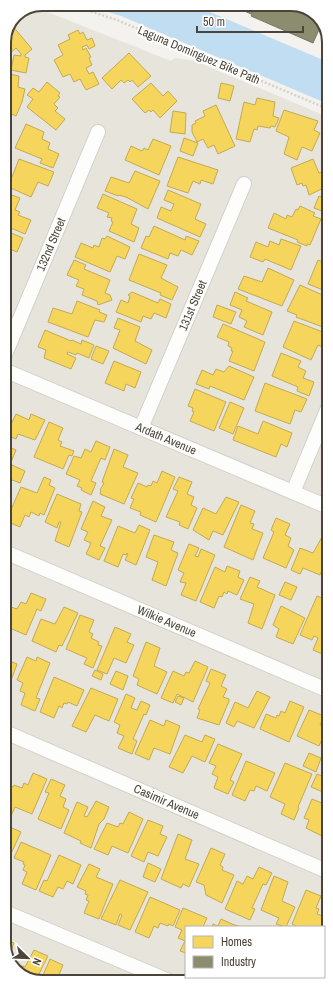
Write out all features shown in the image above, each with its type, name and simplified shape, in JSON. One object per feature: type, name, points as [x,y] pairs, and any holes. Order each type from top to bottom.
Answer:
[{"type":"street","name":"132nd Street","points":[[11,340],[98,132]]},
{"type":"street","name":"131st Street","points":[[141,428],[244,184]]},
{"type":"street","name":"Ardath Avenue","points":[[11,373],[322,504]]},
{"type":"street","points":[[293,492],[322,422]]},
{"type":"street","name":"Wilkie Avenue","points":[[11,555],[322,689]]},
{"type":"street","name":"Casimir Avenue","points":[[11,735],[322,869]]},
{"type":"street","points":[[11,915],[155,975]]},
{"type":"path","name":"Laguna Dominguez Bike Path","points":[[90,11],[118,20],[322,107]]},
{"type":"shaded area","points":[[45,11],[171,61],[175,58],[195,61],[322,114],[322,926],[185,926],[185,975],[40,975],[28,972],[20,966],[13,956],[11,944],[11,42],[13,30],[20,20],[30,13]]},
{"type":"water","points":[[105,11],[208,11],[322,59],[322,101],[121,16]]},
{"type":"building: Homes","points":[[14,28],[32,49],[25,55],[25,57],[29,58],[26,73],[11,70],[14,55],[21,56],[16,48],[11,52],[11,42]]},
{"type":"building: Homes","points":[[78,30],[80,34],[83,32],[87,40],[92,38],[95,46],[89,49],[87,45],[82,47],[83,50],[86,48],[91,57],[89,58],[92,65],[86,68],[89,74],[93,72],[99,84],[86,90],[80,79],[74,82],[70,74],[63,77],[54,60],[63,55],[58,45],[70,39],[68,35]]},
{"type":"building: Homes","points":[[129,53],[151,76],[138,87],[132,80],[130,82],[128,80],[124,83],[121,80],[112,89],[102,78]]},
{"type":"building: Homes","points":[[11,74],[19,76],[18,87],[25,89],[22,102],[16,116],[11,114]]},
{"type":"building: Homes","points":[[47,82],[60,93],[58,96],[60,97],[54,104],[58,108],[55,111],[65,119],[56,130],[27,107],[33,99],[27,95],[33,88],[39,92]]},
{"type":"building: Homes","points":[[151,83],[163,96],[168,91],[177,101],[160,118],[153,110],[151,112],[149,110],[145,113],[132,99]]},
{"type":"building: Homes","points":[[221,83],[234,86],[230,101],[218,98]]},
{"type":"building: Homes","points":[[257,98],[275,102],[273,116],[279,118],[275,127],[271,126],[270,128],[258,126],[257,130],[254,129],[250,142],[236,139],[244,102],[255,105]]},
{"type":"building: Homes","points":[[216,105],[235,146],[218,154],[214,145],[208,148],[203,139],[197,142],[192,132],[192,125],[196,123],[195,121],[205,116],[203,111]]},
{"type":"building: Homes","points":[[284,110],[318,121],[314,130],[320,133],[312,151],[302,147],[297,160],[284,154],[289,137],[276,131]]},
{"type":"building: Homes","points":[[173,111],[186,113],[185,134],[170,132]]},
{"type":"building: Homes","points":[[26,124],[44,132],[42,139],[50,143],[48,149],[59,154],[53,168],[40,163],[42,159],[15,148]]},
{"type":"building: Homes","points":[[184,138],[198,143],[193,156],[180,151]]},
{"type":"building: Homes","points":[[153,139],[171,146],[159,175],[125,160],[131,146],[142,151],[144,148],[148,150]]},
{"type":"building: Homes","points":[[178,157],[218,170],[213,184],[201,180],[200,184],[193,181],[188,193],[167,186]]},
{"type":"building: Homes","points":[[19,159],[54,172],[48,186],[38,182],[31,197],[11,188],[12,177]]},
{"type":"building: Homes","points":[[313,159],[319,173],[322,172],[322,189],[309,195],[306,185],[303,186],[302,183],[297,185],[291,168]]},
{"type":"building: Homes","points":[[135,171],[160,181],[148,209],[126,197],[118,196],[105,191],[111,177],[129,183]]},
{"type":"building: Homes","points":[[168,190],[201,204],[195,219],[206,224],[200,237],[157,218],[161,207],[171,211],[174,204],[164,200]]},
{"type":"building: Homes","points":[[103,194],[137,209],[131,224],[139,228],[134,242],[109,231],[113,222],[111,221],[112,218],[107,217],[109,213],[97,208]]},
{"type":"building: Homes","points":[[11,195],[20,198],[15,210],[20,212],[18,215],[31,220],[25,234],[11,228]]},
{"type":"building: Homes","points":[[319,196],[322,197],[322,211],[314,208]]},
{"type":"building: Homes","points":[[300,206],[315,213],[313,216],[321,219],[310,245],[307,244],[307,246],[297,242],[298,240],[268,228],[274,213],[286,219],[287,215],[292,217],[296,209],[298,210]]},
{"type":"building: Homes","points":[[154,226],[185,240],[186,236],[199,241],[192,255],[181,250],[178,256],[170,253],[168,259],[141,248],[146,236],[149,237]]},
{"type":"building: Homes","points":[[11,233],[23,238],[17,252],[11,250]]},
{"type":"building: Homes","points":[[107,236],[130,247],[125,259],[117,256],[110,272],[75,257],[81,243],[93,248],[94,245],[99,247],[102,238],[105,239]]},
{"type":"building: Homes","points":[[281,239],[301,246],[291,270],[265,259],[263,262],[250,257],[256,242],[268,247],[270,241],[279,245]]},
{"type":"building: Homes","points":[[139,254],[167,265],[161,278],[178,287],[172,300],[160,295],[161,293],[129,280]]},
{"type":"building: Homes","points":[[74,260],[86,265],[84,269],[110,280],[105,293],[110,295],[112,300],[98,305],[97,301],[82,295],[84,289],[76,286],[79,280],[67,275]]},
{"type":"building: Homes","points":[[318,260],[322,262],[322,290],[308,284]]},
{"type":"building: Homes","points":[[268,268],[294,280],[282,306],[238,289],[244,276],[262,282]]},
{"type":"building: Homes","points":[[300,285],[322,295],[322,327],[296,317],[297,315],[287,311]]},
{"type":"building: Homes","points":[[132,292],[158,303],[160,299],[171,304],[166,318],[154,313],[151,319],[143,316],[141,322],[116,312],[121,300],[128,303],[130,296],[128,295]]},
{"type":"building: Homes","points":[[235,292],[248,298],[246,301],[272,312],[263,335],[244,327],[247,321],[239,317],[242,310],[230,305]]},
{"type":"building: Homes","points":[[77,301],[100,310],[99,312],[107,315],[104,322],[95,320],[88,337],[48,322],[53,308],[72,314]]},
{"type":"building: Homes","points":[[217,305],[236,312],[231,324],[213,317]]},
{"type":"building: Homes","points":[[118,318],[140,327],[135,341],[152,350],[146,364],[113,348],[120,330],[114,328]]},
{"type":"building: Homes","points":[[294,321],[322,332],[322,347],[318,345],[311,360],[283,347]]},
{"type":"building: Homes","points":[[223,324],[265,342],[254,371],[229,361],[233,351],[231,351],[232,348],[228,346],[229,342],[217,337]]},
{"type":"building: Homes","points":[[45,330],[71,341],[72,340],[81,344],[82,340],[94,345],[89,358],[77,353],[76,355],[68,352],[67,354],[76,358],[71,369],[44,358],[46,350],[38,347]]},
{"type":"building: Homes","points":[[96,346],[109,351],[103,364],[91,359]]},
{"type":"building: Homes","points":[[281,353],[301,361],[298,367],[306,371],[303,378],[314,382],[309,396],[297,391],[298,387],[272,376]]},
{"type":"building: Homes","points":[[114,361],[141,372],[135,388],[126,384],[124,391],[105,383]]},
{"type":"building: Homes","points":[[229,366],[254,377],[244,400],[210,386],[209,389],[196,384],[202,370],[213,375],[216,369],[224,372]]},
{"type":"building: Homes","points":[[265,383],[307,399],[301,412],[295,410],[290,424],[255,411]]},
{"type":"building: Homes","points":[[195,389],[226,402],[214,431],[190,421],[194,412],[192,411],[193,408],[188,406]]},
{"type":"building: Homes","points":[[230,402],[244,408],[233,434],[219,428]]},
{"type":"building: Homes","points":[[16,414],[29,420],[31,414],[45,420],[35,440],[18,434],[16,439],[11,437],[11,424]]},
{"type":"building: Homes","points":[[263,421],[292,433],[287,447],[281,444],[276,457],[233,440],[238,426],[258,434]]},
{"type":"building: Homes","points":[[49,422],[63,428],[58,440],[62,442],[60,446],[74,451],[72,456],[69,455],[63,469],[34,457]]},
{"type":"building: Homes","points":[[96,441],[110,447],[105,460],[101,458],[91,481],[96,483],[91,495],[81,490],[82,488],[77,486],[80,480],[66,474],[74,456],[81,458],[85,449],[91,452]]},
{"type":"building: Homes","points":[[11,448],[16,450],[11,462]]},
{"type":"building: Homes","points":[[114,449],[128,455],[123,467],[138,473],[124,504],[100,494],[100,490],[104,483],[102,482]]},
{"type":"building: Homes","points":[[12,465],[25,471],[20,483],[11,480]]},
{"type":"building: Homes","points":[[162,471],[175,477],[156,522],[140,515],[141,512],[130,508],[134,499],[131,498],[138,483],[147,487],[148,485],[151,486],[153,481],[157,483]]},
{"type":"building: Homes","points":[[44,477],[51,480],[49,485],[55,488],[44,515],[40,513],[39,516],[31,512],[29,517],[25,515],[20,527],[11,523],[11,510],[21,487],[37,493]]},
{"type":"building: Homes","points":[[179,477],[192,482],[187,494],[194,497],[191,505],[197,508],[188,529],[179,525],[180,522],[166,517],[178,491],[173,489]]},
{"type":"building: Homes","points":[[57,494],[81,504],[79,511],[82,512],[69,547],[55,541],[61,522],[59,522],[57,528],[45,522]]},
{"type":"building: Homes","points":[[226,497],[239,502],[223,535],[213,531],[209,540],[193,530],[203,508],[216,514]]},
{"type":"building: Homes","points":[[93,501],[105,507],[101,516],[112,520],[100,546],[105,548],[99,560],[86,554],[91,543],[84,540],[88,532],[81,529]]},
{"type":"building: Homes","points":[[241,505],[255,511],[250,523],[254,524],[252,529],[263,533],[253,560],[224,547]]},
{"type":"building: Homes","points":[[276,518],[290,524],[285,535],[291,538],[288,546],[294,550],[286,568],[263,558],[274,532],[271,530]]},
{"type":"building: Homes","points":[[139,525],[150,530],[136,565],[125,560],[128,554],[127,553],[126,555],[123,554],[118,567],[104,561],[118,526],[135,533]]},
{"type":"building: Homes","points":[[154,535],[174,542],[171,550],[178,553],[166,586],[152,580],[158,562],[146,557]]},
{"type":"building: Homes","points":[[322,537],[322,570],[320,575],[303,568],[300,574],[291,570],[300,548],[313,553]]},
{"type":"building: Homes","points":[[189,544],[199,548],[195,556],[198,557],[201,549],[215,555],[196,601],[181,595],[186,583],[180,582],[184,573],[178,570]]},
{"type":"building: Homes","points":[[227,566],[240,571],[238,577],[244,580],[237,595],[228,591],[227,594],[224,592],[222,597],[219,596],[214,608],[200,602],[215,567],[225,572]]},
{"type":"building: Homes","points":[[250,577],[260,581],[257,587],[275,595],[262,629],[248,623],[254,604],[240,599]]},
{"type":"building: Homes","points":[[285,582],[297,587],[291,600],[279,595]]},
{"type":"building: Homes","points":[[31,593],[46,599],[41,611],[37,609],[26,635],[11,629],[11,607],[17,609],[21,602],[26,604]]},
{"type":"building: Homes","points":[[317,596],[322,598],[322,654],[313,650],[318,638],[314,636],[312,640],[300,635]]},
{"type":"building: Homes","points":[[281,606],[305,618],[293,644],[276,637],[279,629],[273,625]]},
{"type":"building: Homes","points":[[64,607],[78,613],[62,646],[59,645],[56,652],[32,641],[41,619],[55,624]]},
{"type":"building: Homes","points":[[80,615],[94,620],[89,632],[93,634],[91,638],[99,642],[98,645],[102,646],[93,668],[84,664],[87,658],[66,649]]},
{"type":"building: Homes","points":[[115,627],[131,634],[127,642],[134,645],[126,663],[114,658],[107,674],[97,670]]},
{"type":"building: Homes","points":[[146,642],[160,648],[154,666],[167,672],[157,694],[137,685],[139,679],[133,676]]},
{"type":"building: Homes","points":[[27,657],[36,661],[37,657],[50,663],[36,698],[40,699],[35,711],[21,705],[25,693],[20,691],[23,683],[17,680]]},
{"type":"building: Homes","points":[[195,661],[208,667],[193,702],[177,694],[173,703],[161,698],[173,671],[184,676],[186,672],[189,673]]},
{"type":"building: Homes","points":[[11,662],[17,664],[11,680]]},
{"type":"building: Homes","points":[[211,669],[226,675],[221,686],[227,689],[223,697],[229,699],[229,701],[219,725],[197,718],[200,710],[198,709],[210,683],[206,681]]},
{"type":"building: Homes","points":[[95,670],[103,674],[101,680],[92,676]]},
{"type":"building: Homes","points":[[116,671],[128,676],[123,690],[110,684]]},
{"type":"building: Homes","points":[[54,677],[84,690],[77,706],[68,702],[67,704],[64,703],[62,708],[59,706],[54,718],[40,712]]},
{"type":"building: Homes","points":[[91,688],[118,699],[109,721],[95,715],[86,732],[72,726]]},
{"type":"building: Homes","points":[[257,691],[270,697],[254,728],[237,721],[234,727],[226,723],[235,702],[248,708]]},
{"type":"building: Homes","points":[[126,694],[135,698],[131,708],[137,710],[141,701],[150,705],[146,715],[144,714],[133,739],[137,741],[132,754],[118,748],[124,736],[117,733],[120,725],[114,722]]},
{"type":"building: Homes","points":[[178,696],[184,698],[181,705],[175,702]]},
{"type":"building: Homes","points":[[290,701],[304,707],[289,742],[260,729],[266,714],[276,718],[277,715],[279,716],[281,711],[285,713]]},
{"type":"building: Homes","points":[[309,710],[322,715],[320,725],[322,726],[322,739],[319,746],[297,736]]},
{"type":"building: Homes","points":[[150,720],[164,726],[166,720],[180,726],[170,754],[154,748],[149,760],[135,754]]},
{"type":"building: Homes","points":[[185,735],[202,742],[205,735],[215,739],[205,762],[192,756],[183,773],[169,767]]},
{"type":"building: Homes","points":[[218,744],[242,754],[230,780],[234,782],[228,794],[214,788],[218,777],[212,774],[216,766],[209,763]]},
{"type":"building: Homes","points":[[309,753],[321,758],[316,772],[303,766]]},
{"type":"building: Homes","points":[[246,761],[275,773],[267,791],[256,786],[254,791],[250,790],[245,801],[232,795]]},
{"type":"building: Homes","points":[[285,763],[312,774],[294,820],[281,814],[285,804],[270,797]]},
{"type":"building: Homes","points":[[33,773],[47,779],[32,814],[15,807],[11,816],[11,786],[13,787],[14,785],[22,788],[24,783],[28,785]]},
{"type":"building: Homes","points":[[317,774],[322,776],[322,792],[311,787]]},
{"type":"building: Homes","points":[[51,779],[65,785],[60,796],[66,799],[63,807],[69,810],[61,829],[38,819],[49,793],[45,792]]},
{"type":"building: Homes","points":[[312,799],[322,803],[322,836],[306,828],[309,820],[304,818]]},
{"type":"building: Homes","points":[[96,801],[109,807],[104,819],[99,824],[91,848],[80,843],[81,841],[64,833],[77,802],[88,807],[84,816],[87,817]]},
{"type":"building: Homes","points":[[129,812],[143,819],[128,853],[112,846],[108,855],[94,849],[107,823],[118,827],[120,823],[123,824]]},
{"type":"building: Homes","points":[[148,820],[163,826],[160,834],[167,837],[158,856],[148,852],[144,862],[131,856]]},
{"type":"building: Homes","points":[[11,827],[21,832],[11,854]]},
{"type":"building: Homes","points":[[178,834],[192,840],[185,859],[199,864],[189,887],[183,884],[181,888],[161,879]]},
{"type":"building: Homes","points":[[21,842],[51,855],[36,890],[22,884],[27,872],[23,870],[25,865],[23,864],[24,862],[14,858]]},
{"type":"building: Homes","points":[[211,848],[225,854],[220,865],[223,867],[222,870],[234,875],[222,903],[206,895],[204,885],[196,882]]},
{"type":"building: Homes","points":[[59,855],[81,865],[73,884],[67,881],[63,889],[58,887],[53,897],[39,891],[44,880],[47,881]]},
{"type":"building: Homes","points":[[148,863],[161,869],[155,882],[143,877]]},
{"type":"building: Homes","points":[[89,864],[100,869],[96,877],[113,884],[99,919],[84,913],[89,901],[86,900],[88,895],[85,894],[86,891],[77,887]]},
{"type":"building: Homes","points":[[259,867],[272,873],[266,885],[263,884],[252,908],[255,909],[250,920],[225,909],[237,881],[243,884],[247,876],[253,879]]},
{"type":"building: Homes","points":[[274,876],[288,882],[282,901],[295,907],[286,926],[276,924],[279,918],[261,910]]},
{"type":"building: Homes","points":[[120,880],[148,892],[130,930],[118,925],[122,915],[120,914],[116,925],[101,919]]},
{"type":"building: Homes","points":[[306,890],[321,896],[316,908],[319,909],[317,914],[322,916],[322,926],[296,926],[292,924]]},
{"type":"building: Homes","points":[[150,897],[180,910],[173,926],[160,923],[158,928],[154,926],[149,938],[135,932]]},
{"type":"building: Homes","points":[[183,908],[207,918],[203,926],[185,926],[185,941],[178,938],[182,930],[175,927]]},
{"type":"building: Homes","points":[[221,919],[238,926],[218,926]]},
{"type":"building: Homes","points":[[185,941],[185,953],[180,951]]},
{"type":"building: Homes","points":[[11,942],[14,943],[12,949]]},
{"type":"building: Homes","points":[[34,950],[48,956],[39,975],[28,972],[19,965],[25,967]]},
{"type":"building: Homes","points":[[50,959],[63,965],[59,975],[43,975]]},
{"type":"building: Industry","points":[[244,11],[252,11],[251,14]]},
{"type":"building: Industry","points":[[254,11],[293,11],[306,15],[319,29],[313,43],[251,16]]}]
